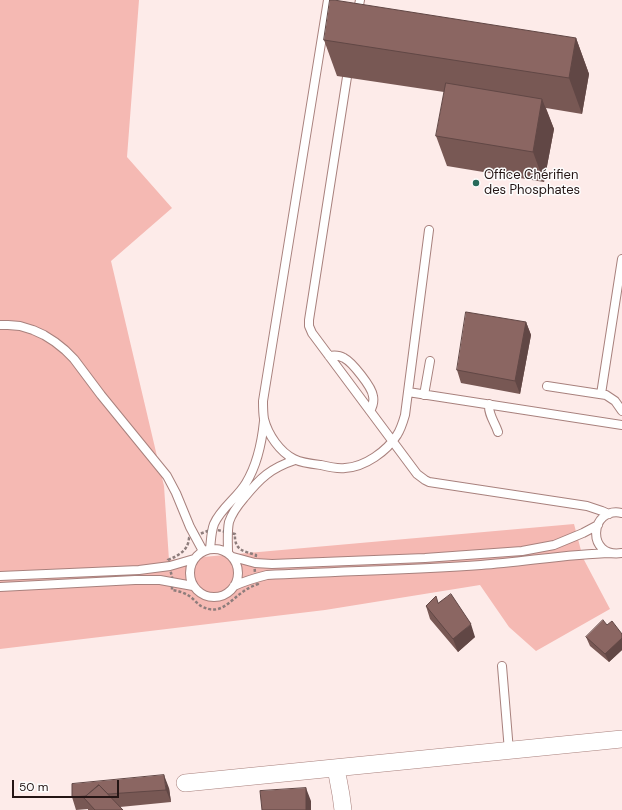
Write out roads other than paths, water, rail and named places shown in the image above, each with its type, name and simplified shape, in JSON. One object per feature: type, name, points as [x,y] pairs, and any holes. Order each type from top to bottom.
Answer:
[{"type":"street","points":[[185,783],[622,739]]},
{"type":"street","points":[[336,768],[342,795],[343,810]]},
{"type":"lane","points":[[207,550],[213,529],[220,515],[241,490],[250,474],[259,447],[264,418],[264,392],[328,0]]},
{"type":"lane","points":[[356,22],[360,0]]},
{"type":"lane","points":[[347,77],[309,320],[309,326],[312,333],[417,474],[425,480],[587,506],[609,514]]},
{"type":"lane","points":[[264,418],[275,442],[284,452],[295,460],[304,463],[335,468],[353,467],[361,465],[371,459],[393,441],[405,415],[429,230]]},
{"type":"lane","points":[[601,394],[622,259]]},
{"type":"lane","points":[[0,325],[20,326],[44,335],[60,346],[74,359],[101,395],[167,476],[176,493],[194,536],[207,550]]},
{"type":"lane","points":[[329,356],[339,356],[349,361],[368,385],[371,390],[373,400],[370,411]]},
{"type":"lane","points":[[424,394],[430,361]]},
{"type":"lane","points":[[547,386],[601,394],[615,401],[622,411]]},
{"type":"lane","points":[[408,392],[622,424]]},
{"type":"lane","points":[[488,404],[490,415],[498,432]]},
{"type":"lane","points":[[295,460],[274,468],[265,475],[256,483],[233,512],[229,522],[228,532],[230,555],[238,569],[238,575],[234,586],[229,592],[217,597],[203,595],[197,591],[190,579],[191,565],[198,554],[216,548],[230,555],[255,563],[272,564],[425,558],[522,551],[554,545],[584,533],[598,525]]},
{"type":"lane","points":[[611,553],[601,547],[596,537],[596,531],[598,525],[604,517],[609,514],[622,513]]},
{"type":"lane","points":[[234,586],[244,581],[273,575],[480,565],[569,555],[622,553]]},
{"type":"lane","points":[[0,576],[139,570],[170,566],[194,559]]},
{"type":"lane","points":[[0,587],[135,580],[172,582],[193,586]]},
{"type":"lane","points":[[502,666],[509,751]]},
{"type":"place","name":"Office Chérifien des Phosphates","points":[[476,183]]}]
